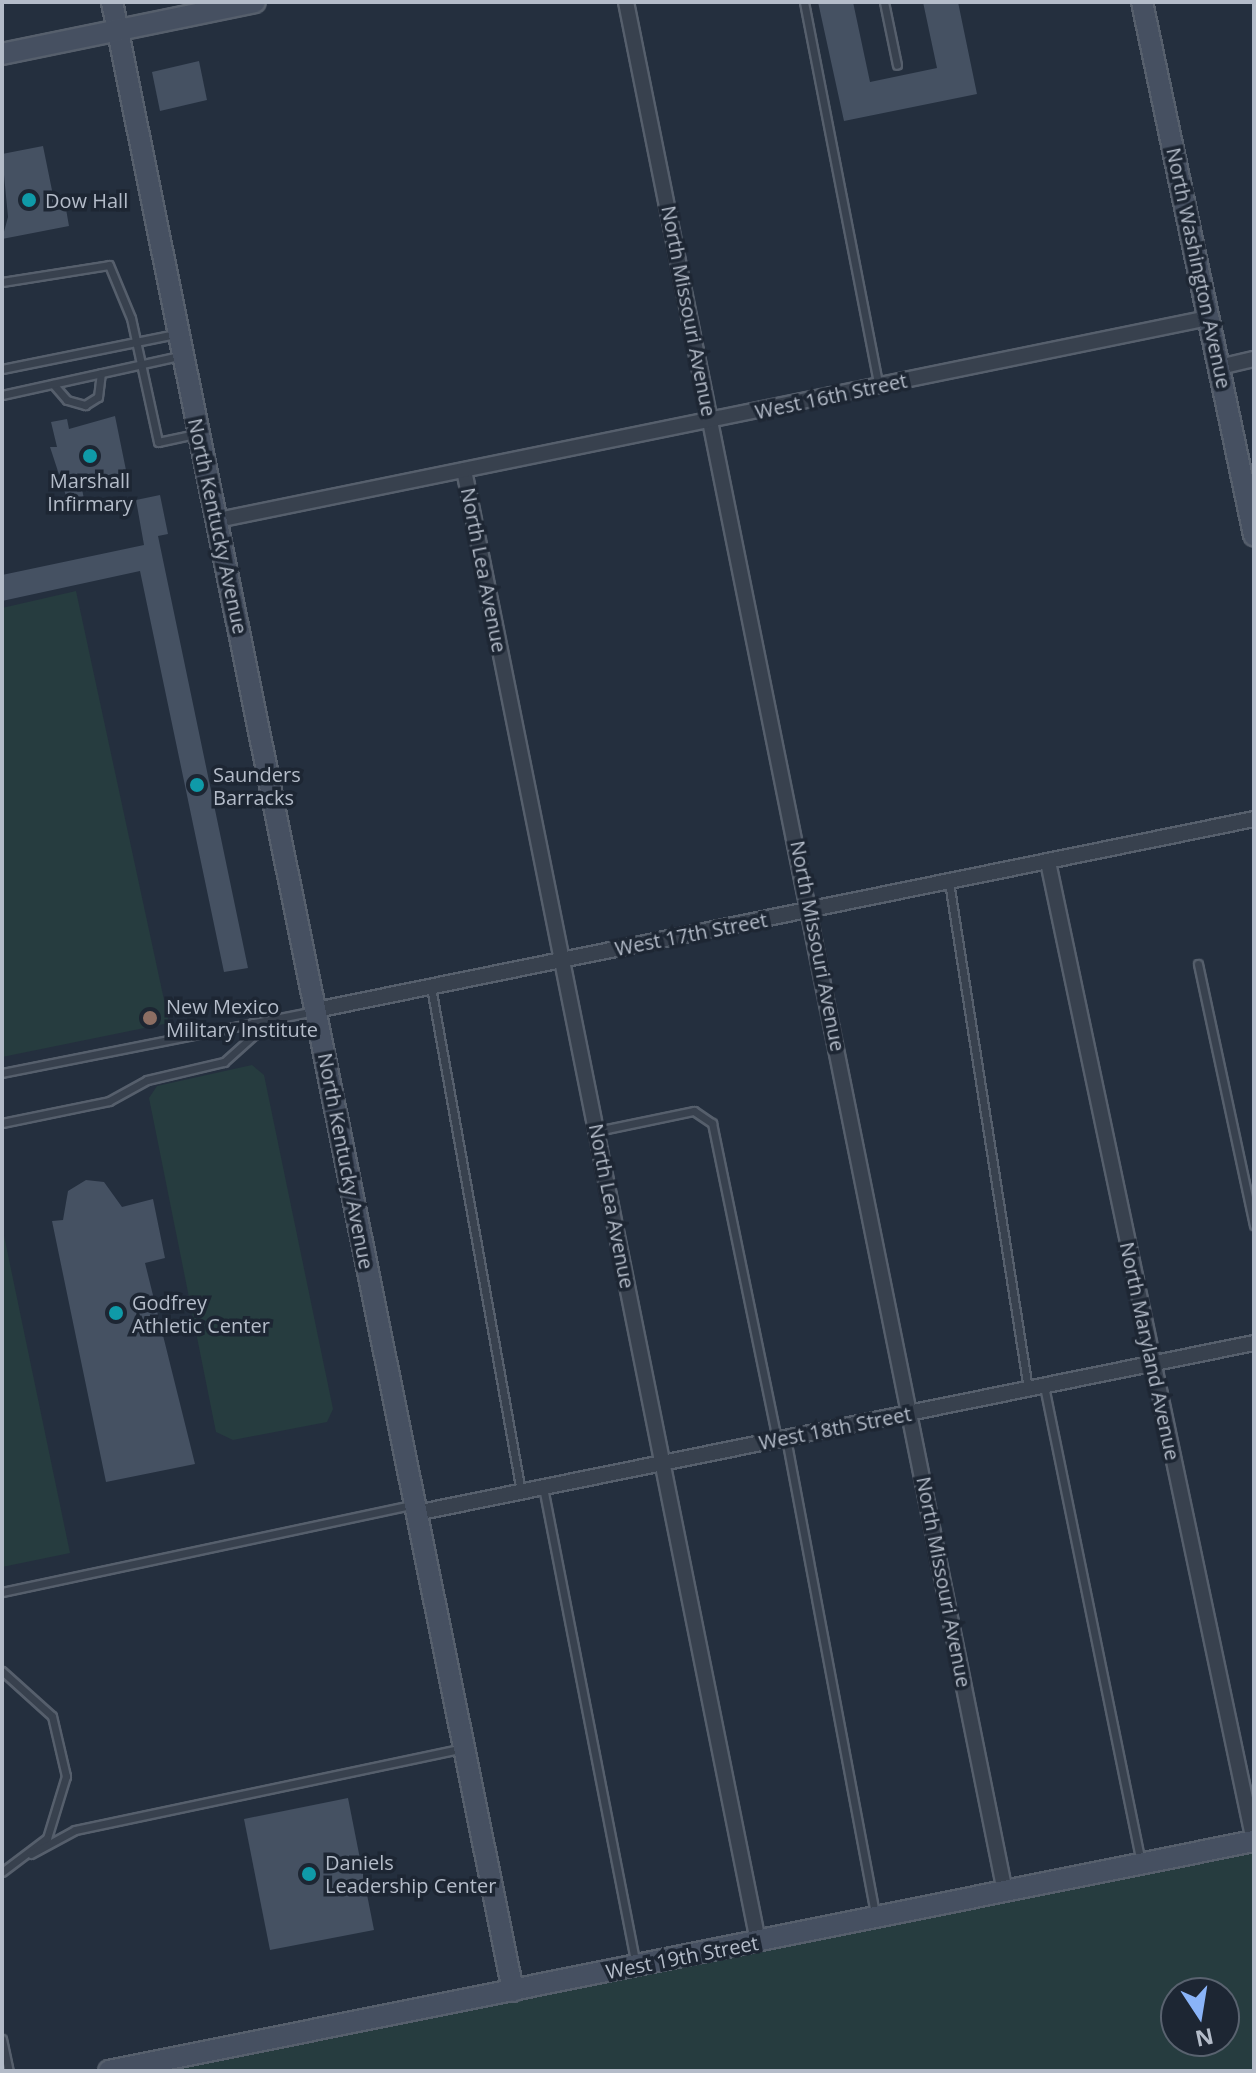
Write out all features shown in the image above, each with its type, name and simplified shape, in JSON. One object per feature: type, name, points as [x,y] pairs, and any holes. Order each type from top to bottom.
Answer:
[{"type":"street","name":"North Kentucky Avenue","points":[[112,2],[513,1991]]},
{"type":"street","points":[[2,54],[255,2]]},
{"type":"street","name":"North Missouri Avenue","points":[[626,2],[811,910],[1005,1891]]},
{"type":"street","name":"North Washington Avenue","points":[[1142,2],[1254,535]]},
{"type":"street","name":"West 16th Street","points":[[218,520],[1208,318]]},
{"type":"street","points":[[1219,367],[1254,359]]},
{"type":"street","name":"North Lea Avenue","points":[[464,470],[758,1941]]},
{"type":"street","name":"West 17th Street","points":[[316,1010],[1254,819]]},
{"type":"street","name":"North Maryland Avenue","points":[[1048,862],[1254,1841]]},
{"type":"street","name":"West 18th Street","points":[[415,1509],[521,1492],[1254,1343]]},
{"type":"street","name":"West 19th Street","points":[[109,2071],[1254,1841]]},
{"type":"lane","points":[[804,2],[879,386]]},
{"type":"lane","points":[[884,2],[897,65]]},
{"type":"lane","points":[[2,282],[109,265],[136,342],[158,442],[199,433]]},
{"type":"lane","points":[[2,369],[178,334]]},
{"type":"lane","points":[[2,395],[182,355]]},
{"type":"lane","points":[[53,384],[67,400],[85,405],[98,397],[101,373]]},
{"type":"lane","points":[[949,882],[1028,1389]]},
{"type":"lane","points":[[1198,964],[1254,1225]]},
{"type":"lane","points":[[431,987],[521,1492]]},
{"type":"lane","points":[[2,1073],[316,1010]]},
{"type":"lane","points":[[2,1123],[109,1101],[147,1080],[224,1062],[254,1035],[253,1023]]},
{"type":"lane","points":[[597,1131],[694,1111],[712,1123],[782,1439],[875,1918]]},
{"type":"lane","points":[[1044,1386],[1141,1863]]},
{"type":"lane","points":[[543,1487],[636,1966]]},
{"type":"lane","points":[[2,1592],[415,1509]]},
{"type":"lane","points":[[2,1671],[37,1697],[59,1732],[66,1776],[57,1820],[31,1854]]},
{"type":"lane","points":[[2,1872],[75,1830],[464,1748]]},
{"type":"lane","points":[[57,1820],[75,1830]]},
{"type":"lane","points":[[2,2039],[9,2071]]},
{"type":"green space","points":[[76,591],[169,1023],[2,1057],[2,608]]},
{"type":"green space","points":[[252,1065],[264,1075],[333,1409],[327,1422],[233,1440],[216,1432],[149,1098],[157,1086]]},
{"type":"green space","points":[[2,1226],[70,1553],[2,1567]]},
{"type":"green space","points":[[1254,1841],[1254,2071],[109,2071]]},
{"type":"building","points":[[818,2],[853,2],[870,82],[937,68],[923,2],[958,2],[977,94],[844,121]]},
{"type":"building","points":[[199,61],[207,100],[160,111],[152,72]]},
{"type":"building","name":"Dow Hall","points":[[43,146],[56,210],[66,209],[69,226],[2,239],[8,217],[2,154]]},
{"type":"building","name":"Marshall Infirmary","points":[[115,416],[128,480],[82,489],[84,499],[68,502],[50,447],[57,447],[51,422],[67,419],[69,429]]},
{"type":"building","name":"Saunders Barracks","points":[[160,495],[168,534],[158,536],[248,968],[224,972],[140,571],[2,601],[2,575],[144,545],[136,500]]},
{"type":"building","name":"Godfrey Athletic Center","points":[[86,1180],[104,1182],[122,1207],[153,1199],[165,1258],[145,1263],[195,1464],[106,1482],[52,1221],[63,1220],[68,1191]]},
{"type":"building","name":"Daniels Leadership Center","points":[[348,1798],[374,1930],[270,1950],[244,1819]]},
{"type":"place","name":"Dow Hall","points":[[29,200]]},
{"type":"place","name":"Marshall Infirmary","points":[[90,456]]},
{"type":"place","name":"Saunders Barracks","points":[[197,785]]},
{"type":"place","name":"New Mexico Military Institute","points":[[150,1018]]},
{"type":"place","name":"Godfrey Athletic Center","points":[[116,1313]]},
{"type":"place","name":"Daniels Leadership Center","points":[[309,1874]]}]
